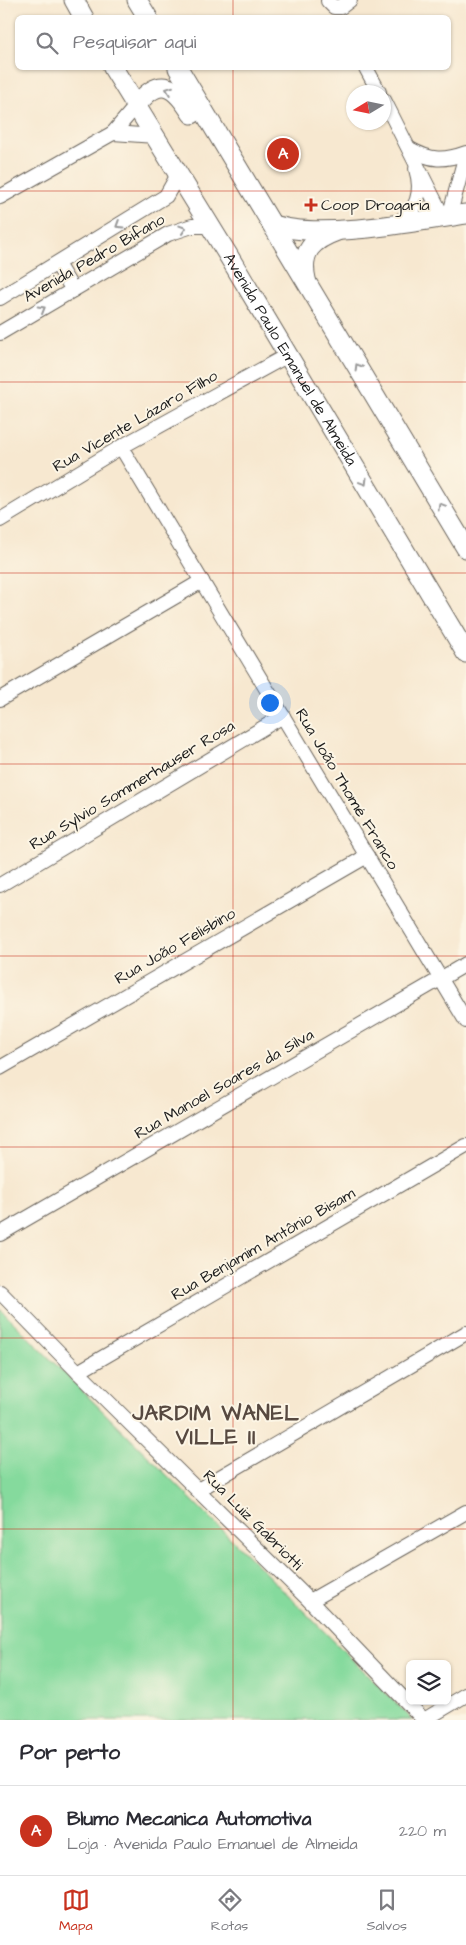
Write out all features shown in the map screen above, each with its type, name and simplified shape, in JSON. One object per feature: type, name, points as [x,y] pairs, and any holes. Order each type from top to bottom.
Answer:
[{"type":"main road","points":[[74,0],[82,15]]},
{"type":"main road","points":[[137,0],[146,15]]},
{"type":"main road","name":"Avenida Paulo Emanuel de Almeida","points":[[114,70],[288,354],[466,653]]},
{"type":"main road","points":[[179,70],[466,548]]},
{"type":"main road","points":[[136,106],[155,88],[164,86],[174,91],[181,97],[219,159],[253,194]]},
{"type":"main road","points":[[272,224],[287,228],[338,230],[453,216]]},
{"type":"main road","points":[[306,279],[303,267],[308,249],[324,236],[338,230]]},
{"type":"street","points":[[328,0],[334,7],[341,8],[352,0]]},
{"type":"street","points":[[328,0],[336,15]]},
{"type":"street","points":[[350,15],[352,0]]},
{"type":"street","points":[[367,70],[375,85]]},
{"type":"street","points":[[2,192],[113,133],[136,106]]},
{"type":"street","points":[[391,113],[410,149],[453,216]]},
{"type":"street","points":[[113,133],[155,136]]},
{"type":"street","points":[[410,149],[424,157],[436,160],[448,159],[466,153]]},
{"type":"street","points":[[397,224],[410,216],[416,204],[418,177],[410,149]]},
{"type":"street","points":[[453,216],[466,153]]},
{"type":"street","name":"Avenida Pedro Bifano","points":[[0,298],[166,196],[176,180],[177,171]]},
{"type":"street","name":"Avenida Pedro Bifano","points":[[0,333],[168,234],[192,226],[210,226]]},
{"type":"street","points":[[57,264],[73,290]]},
{"type":"street","name":"Rua Vicente Lázaro Filho","points":[[0,520],[121,447],[288,354]]},
{"type":"street","name":"Rua João Thomé Franco","points":[[121,447],[466,1021]]},
{"type":"street","points":[[0,699],[202,581]]},
{"type":"street","name":"Rua Sylvio Sommerhauser Rosa","points":[[0,885],[283,716]]},
{"type":"street","name":"Rua João Felisbino","points":[[0,1068],[367,856]]},
{"type":"street","name":"Rua Manoel Soares da Silva","points":[[0,1234],[466,964]]},
{"type":"street","name":"Rua Benjamim Antônio Bisam","points":[[78,1372],[466,1146]]},
{"type":"street","name":"Rua Luiz Gabriotti","points":[[0,1292],[78,1372],[310,1601],[424,1720],[466,1695]]},
{"type":"street","points":[[198,1490],[466,1333]]},
{"type":"street","points":[[310,1601],[466,1512]]},
{"type":"green space","points":[[0,1309],[413,1720],[0,1720]]},
{"type":"place","name":"Blumo Mecanica Automotiva","points":[[283,154]]},
{"type":"place","name":"Coop Drogaria","points":[[311,205]]},
{"type":"district","name":"JARDIM WANEL VILLE II","points":[[216,1425]]}]
